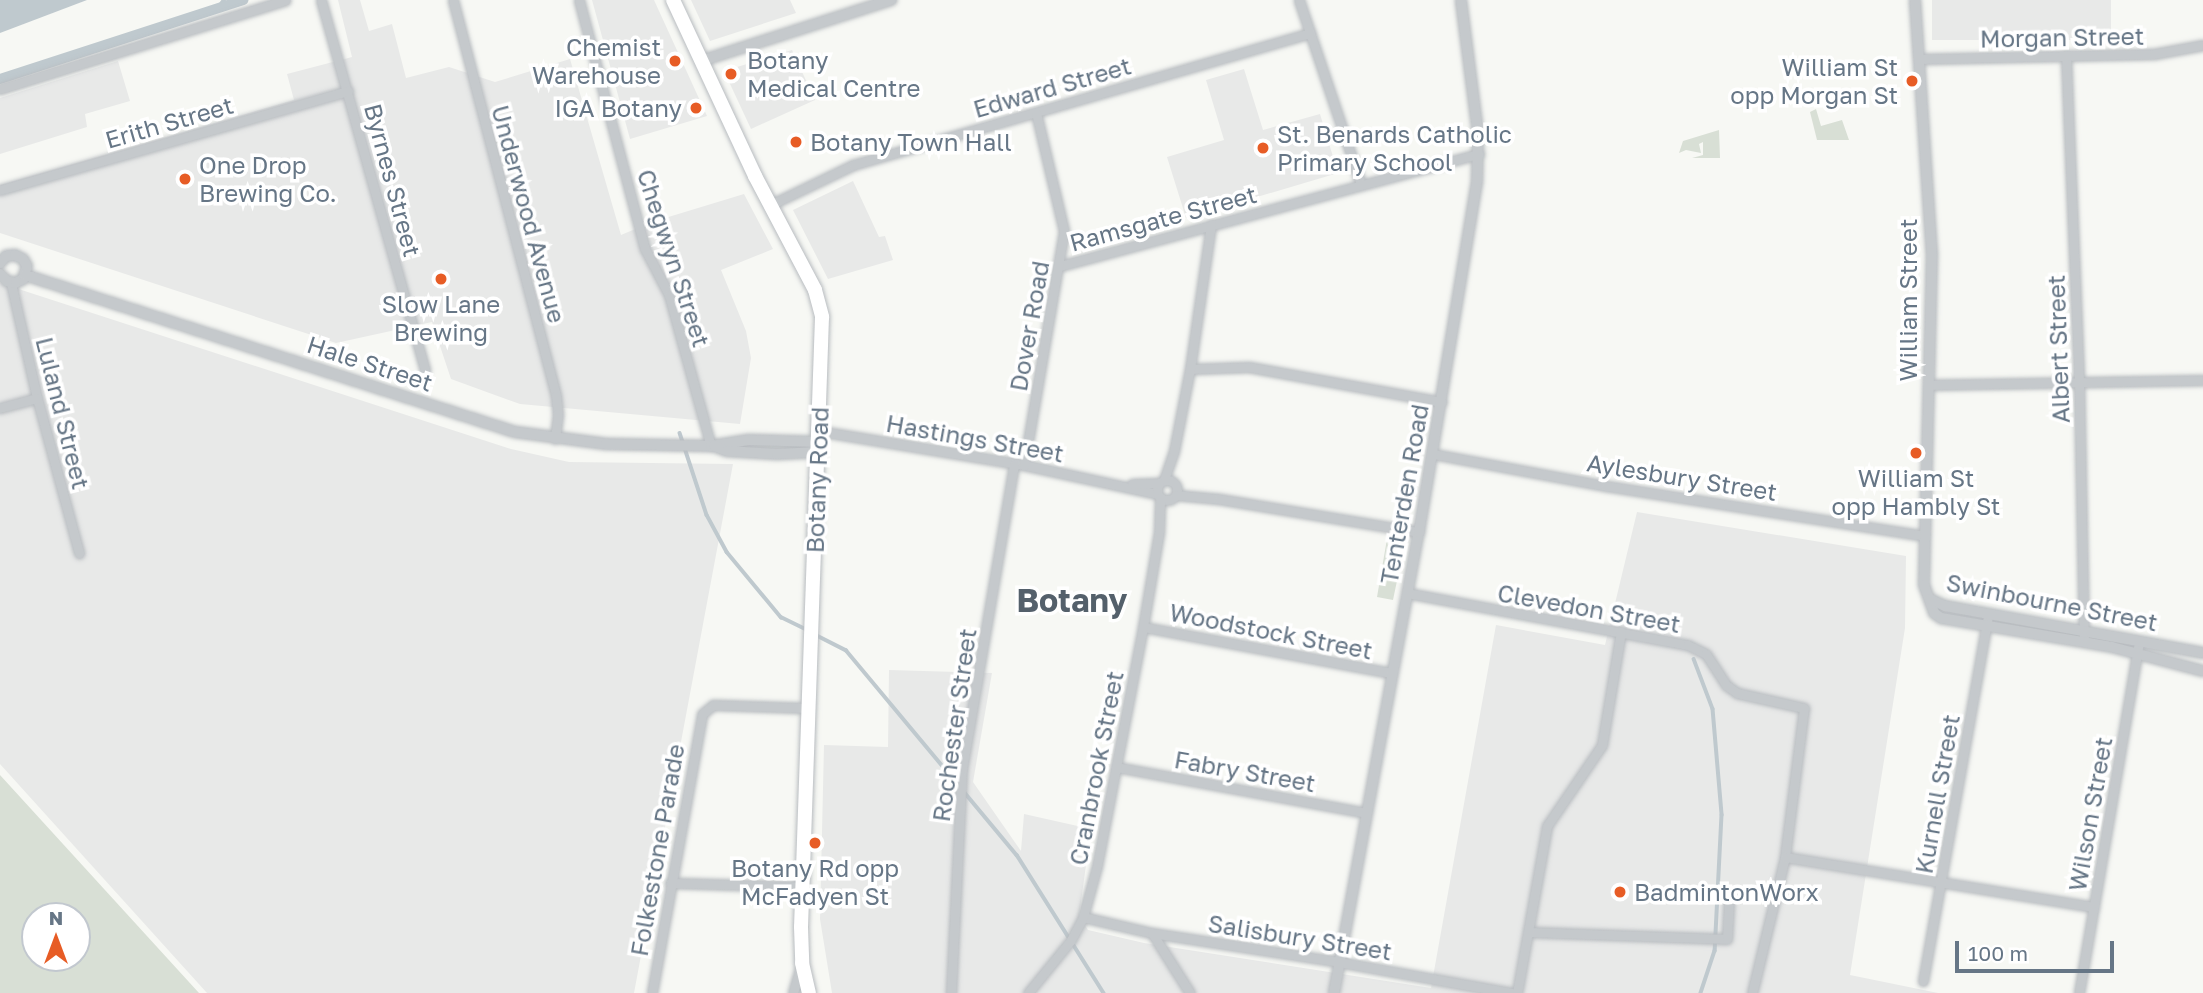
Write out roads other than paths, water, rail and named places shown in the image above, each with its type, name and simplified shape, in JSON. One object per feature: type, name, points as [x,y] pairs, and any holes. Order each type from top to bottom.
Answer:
[{"type":"main road","name":"Botany Road","points":[[673,0],[819,303],[823,332],[803,887],[802,963],[809,993]]},
{"type":"street","points":[[0,89],[285,0]]},
{"type":"street","name":"Byrnes Street","points":[[321,0],[425,371]]},
{"type":"street","name":"Underwood Avenue","points":[[453,0],[558,410],[556,433]]},
{"type":"street","name":"Chegwyn Street","points":[[579,0],[645,249],[669,295],[711,446]]},
{"type":"street","points":[[701,61],[891,0]]},
{"type":"street","points":[[1299,0],[1361,184]]},
{"type":"street","name":"Tenterden Road","points":[[1334,993],[1433,453],[1475,195],[1479,154],[1461,0]]},
{"type":"street","name":"William Street","points":[[1915,0],[1932,253],[1924,585],[1930,599]]},
{"type":"street","name":"Edward Street","points":[[770,205],[853,165],[1310,33]]},
{"type":"street","name":"Morgan Street","points":[[1920,59],[2154,54],[2203,45]]},
{"type":"street","name":"Albert Street","points":[[2066,55],[2079,382],[2084,637]]},
{"type":"street","name":"Erith Street","points":[[0,190],[348,91]]},
{"type":"street","name":"Dover Road","points":[[1019,464],[1060,266],[1064,231],[1036,113]]},
{"type":"street","name":"Ramsgate Street","points":[[1060,266],[1479,154]]},
{"type":"street","name":"Cranbrook Street","points":[[1028,993],[1071,940],[1083,917],[1143,626],[1190,369],[1211,225]]},
{"type":"street","points":[[0,262],[10,255],[19,256],[25,262],[26,275],[11,283],[0,274]]},
{"type":"street","name":"Hale Street","points":[[26,275],[515,432],[556,433],[606,444],[711,446],[749,440],[819,441]]},
{"type":"street","name":"Luland Street","points":[[11,283],[37,398],[79,553]]},
{"type":"street","points":[[1190,369],[1249,367],[1442,402]]},
{"type":"street","points":[[1928,385],[2203,380]]},
{"type":"street","points":[[0,408],[37,398]]},
{"type":"street","name":"Hastings Street","points":[[819,441],[1019,464],[1124,484],[1419,532]]},
{"type":"street","name":"Aylesbury Street","points":[[1433,453],[1606,486],[1925,536]]},
{"type":"street","name":"Rochester Street","points":[[951,993],[962,769],[1019,464]]},
{"type":"street","name":"Clevedon Street","points":[[1407,593],[1688,645],[1706,654],[1726,685],[1737,693],[1804,708],[1785,857]]},
{"type":"street","name":"Swinbourne Street","points":[[1930,599],[1987,620],[2084,637],[2139,642],[2203,653]]},
{"type":"street","name":"Kurnell Street","points":[[1923,981],[1987,620]]},
{"type":"street","name":"Woodstock Street","points":[[1143,626],[1391,673]]},
{"type":"street","points":[[1517,993],[1547,826],[1602,745],[1621,632]]},
{"type":"street","name":"Swinbourne Street","points":[[2084,637],[2138,656],[2203,670]]},
{"type":"street","name":"Wilson Street","points":[[2079,993],[2139,642]]},
{"type":"street","name":"Folkestone Parade","points":[[652,993],[702,714],[713,705],[809,708]]},
{"type":"street","name":"Fabry Street","points":[[1116,767],[1366,813]]},
{"type":"street","points":[[1752,993],[1785,857],[2094,907]]},
{"type":"street","points":[[670,883],[803,887]]},
{"type":"street","points":[[1528,932],[1727,939],[1728,901]]},
{"type":"street","name":"Salisbury Street","points":[[1083,917],[1152,933],[1339,962],[1511,993]]},
{"type":"street","points":[[1152,933],[1190,993]]},
{"type":"street","points":[[793,993],[802,963]]},
{"type":"waterway","points":[[218,8],[224,0]]},
{"type":"waterway","points":[[0,79],[243,0]]},
{"type":"waterway","points":[[680,433],[707,515],[727,552],[781,617],[806,629]]},
{"type":"waterway","points":[[816,635],[846,650],[1017,855],[1104,993]]},
{"type":"waterway","points":[[1694,659],[1713,709],[1722,815],[1715,951],[1701,993]]},
{"type":"place","name":"Chemist Warehouse","points":[[675,61]]},
{"type":"place","name":"Botany Medical Centre","points":[[731,74]]},
{"type":"place","name":"William St opp Morgan St","points":[[1912,81]]},
{"type":"place","name":"IGA Botany","points":[[696,108]]},
{"type":"place","name":"Botany Town Hall","points":[[796,142]]},
{"type":"place","name":"St. Benards Catholic Primary School","points":[[1263,148]]},
{"type":"place","name":"One Drop Brewing Co.","points":[[185,179]]},
{"type":"place","name":"Slow Lane Brewing","points":[[441,279]]},
{"type":"place","name":"William St opp Hambly St","points":[[1916,453]]},
{"type":"place","name":"Botany Rd opp McFadyen St","points":[[815,843]]},
{"type":"place","name":"BadmintonWorx","points":[[1620,892]]},
{"type":"district","name":"Botany","points":[[1072,600]]}]
